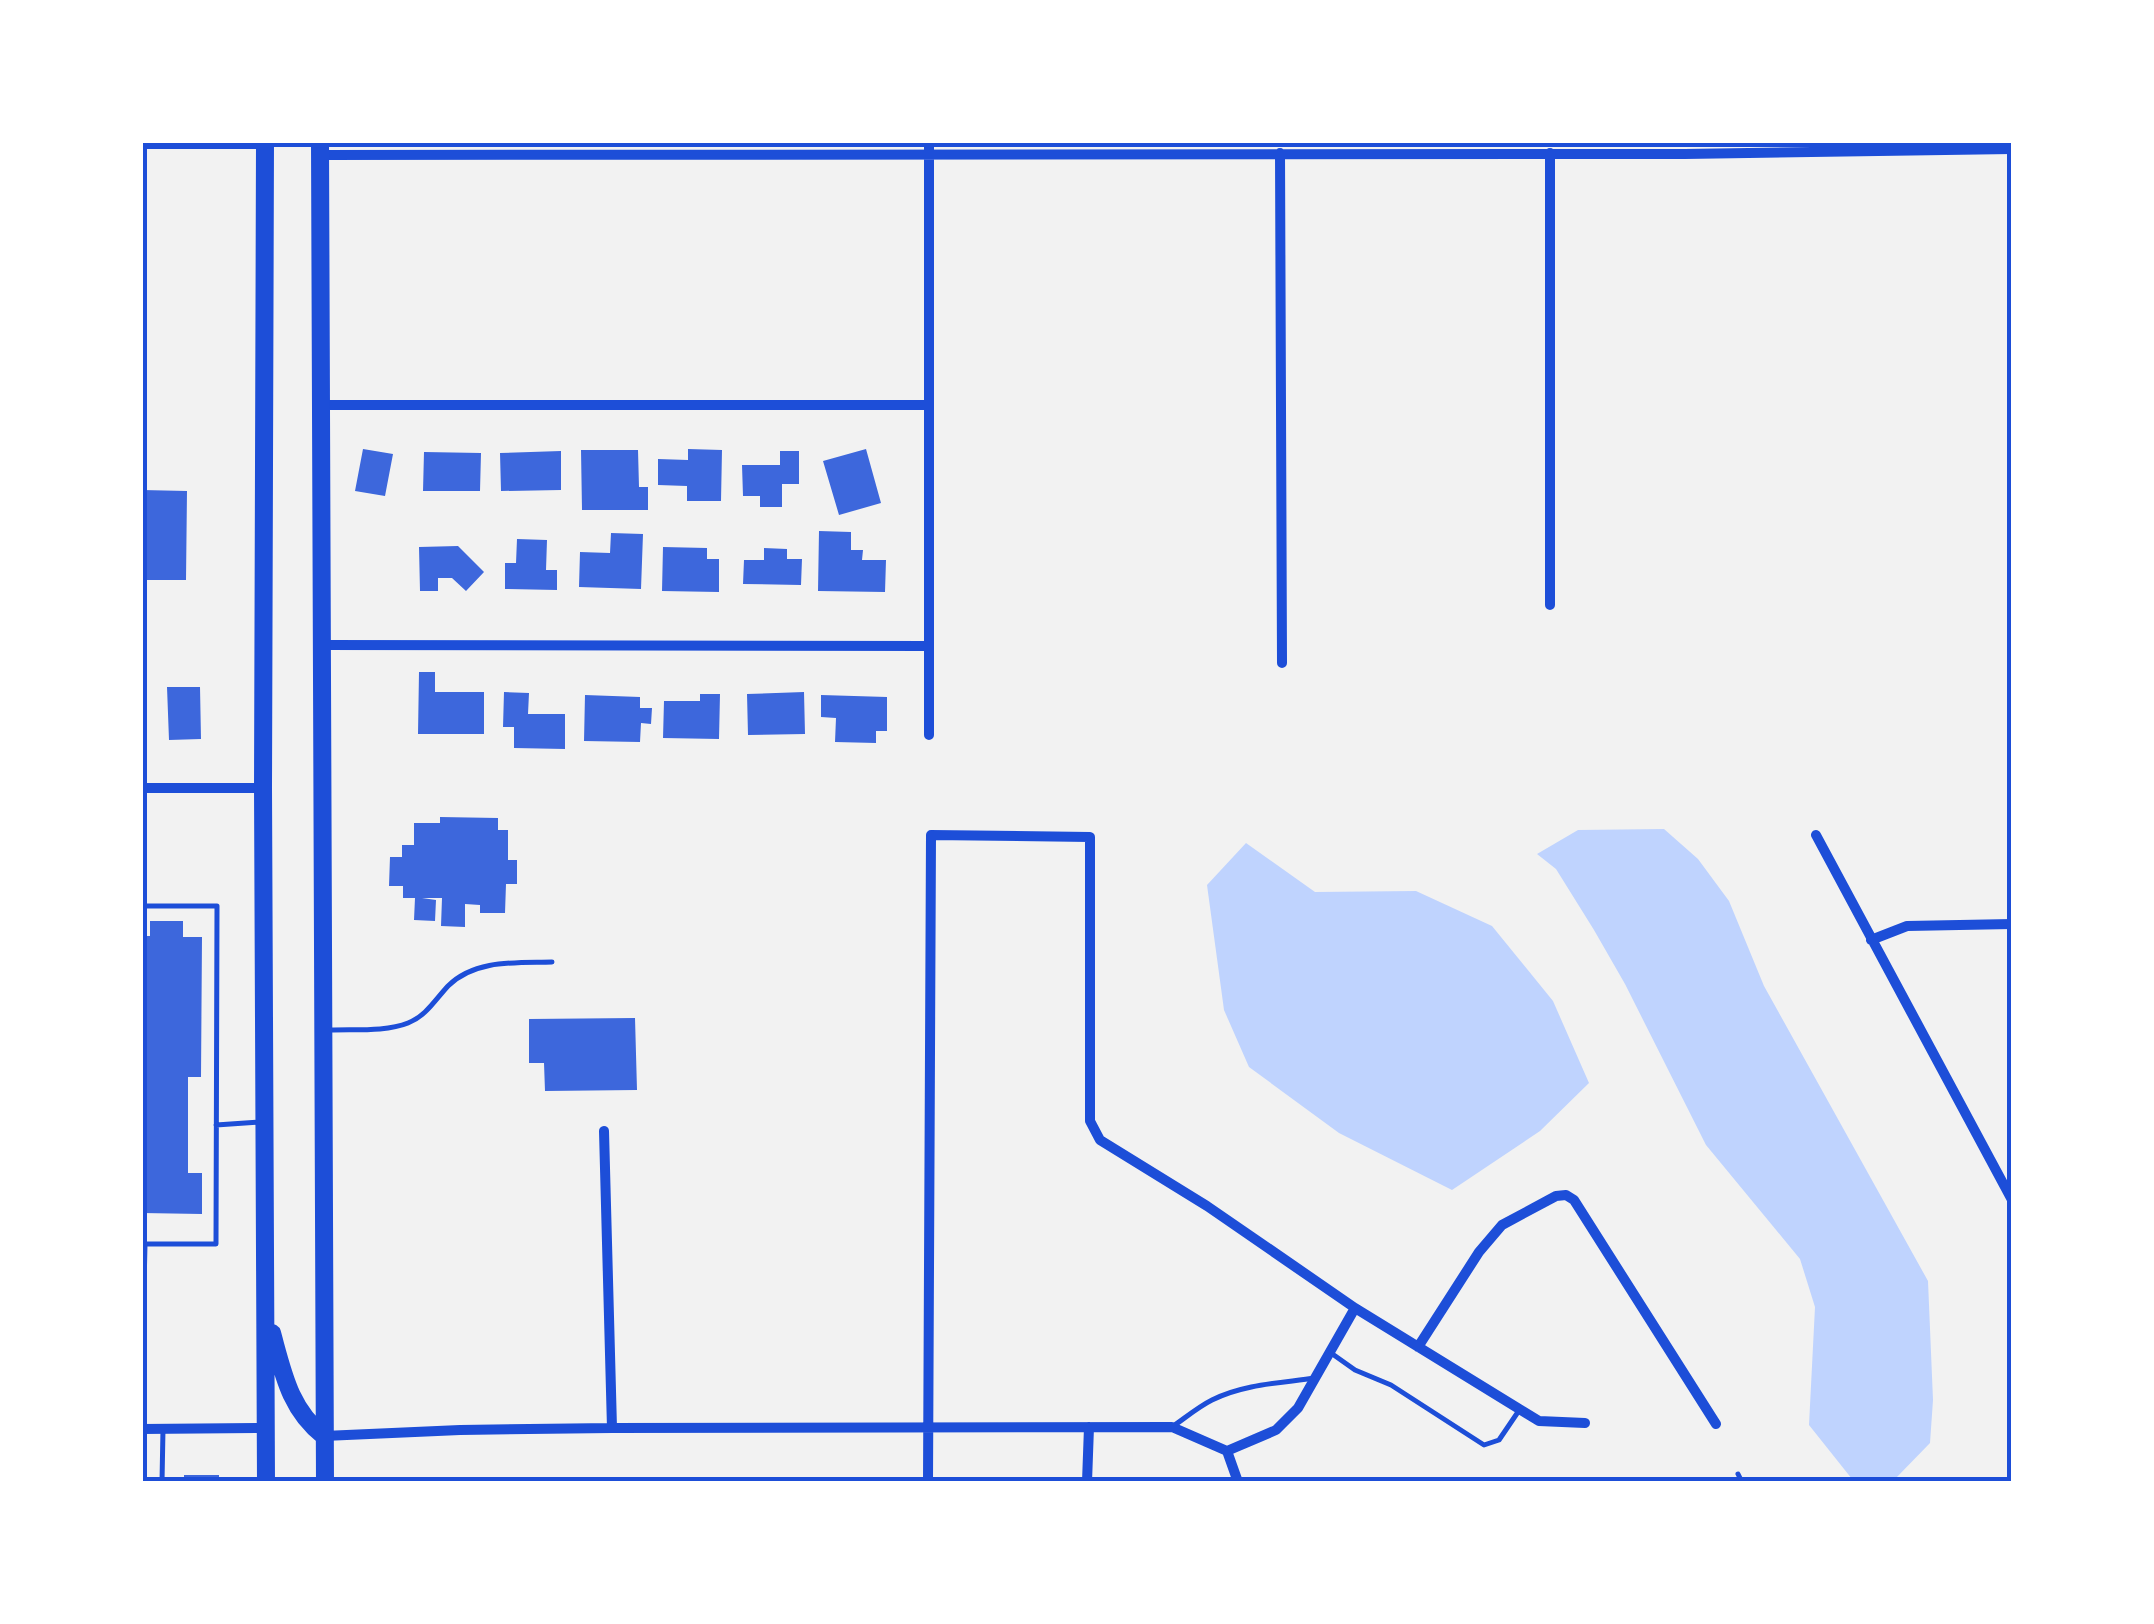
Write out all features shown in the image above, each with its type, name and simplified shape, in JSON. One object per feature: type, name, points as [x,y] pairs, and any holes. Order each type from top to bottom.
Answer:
[{"type":"main road","points":[[265,143],[266,1482]]},
{"type":"main road","points":[[320,149],[325,1482]]},
{"type":"main road","points":[[265,1309],[287,1389],[306,1422],[324,1436]]},
{"type":"street","points":[[142,144],[265,143]]},
{"type":"street","points":[[320,149],[1252,148],[1280,153],[1550,154],[1904,146],[2012,149]]},
{"type":"street","points":[[929,148],[930,735]]},
{"type":"street","points":[[1280,153],[1282,662]]},
{"type":"street","points":[[1550,154],[1550,605]]},
{"type":"street","points":[[322,405],[927,405]]},
{"type":"street","points":[[320,644],[929,646]]},
{"type":"street","points":[[143,788],[263,788]]},
{"type":"street","points":[[928,1482],[930,834],[1088,836],[1090,1121],[1100,1140],[1207,1206],[1355,1308],[1539,1421],[1585,1424]]},
{"type":"street","points":[[1816,834],[2012,1200]]},
{"type":"street","points":[[1871,940],[1907,926],[2012,924]]},
{"type":"street","points":[[604,1131],[612,1428]]},
{"type":"street","points":[[1418,1347],[1502,1225],[1556,1196],[1566,1195],[1574,1200],[1716,1424]]},
{"type":"street","points":[[324,1436],[612,1428],[1172,1427],[1227,1451],[1276,1430],[1298,1408],[1355,1308]]},
{"type":"street","points":[[1087,1482],[1088,1427]]},
{"type":"street","points":[[142,1429],[266,1428]]},
{"type":"street","points":[[1227,1451],[1238,1482]]},
{"type":"lane","points":[[142,846],[143,788]]},
{"type":"lane","points":[[142,906],[217,906],[216,1244],[145,1244],[142,1373]]},
{"type":"lane","points":[[322,1030],[406,1024],[420,1017],[446,988],[469,971],[490,965],[552,962]]},
{"type":"lane","points":[[216,1124],[264,1122]]},
{"type":"lane","points":[[1330,1352],[1355,1370],[1391,1385],[1484,1445],[1499,1440],[1520,1409]]},
{"type":"lane","points":[[1172,1427],[1211,1400],[1229,1393],[1318,1378]]},
{"type":"lane","points":[[162,1482],[163,1430]]},
{"type":"lane","points":[[1738,1474],[1742,1482]]},
{"type":"water","points":[[1664,829],[1698,859],[1729,901],[1764,986],[1928,1281],[1933,1400],[1930,1443],[1896,1478],[1852,1479],[1809,1425],[1815,1307],[1800,1259],[1706,1145],[1594,930],[1556,869],[1537,854],[1578,830]]},
{"type":"water","points":[[1246,843],[1315,892],[1416,891],[1492,926],[1553,1001],[1589,1083],[1540,1131],[1452,1190],[1339,1133],[1249,1067],[1224,1010],[1207,885]]},
{"type":"building","points":[[363,449],[393,454],[385,496],[355,491]]},
{"type":"building","points":[[688,449],[722,450],[721,501],[687,501],[687,486],[658,485],[658,459],[688,460]]},
{"type":"building","points":[[866,449],[881,503],[839,515],[823,461]]},
{"type":"building","points":[[581,450],[638,450],[639,487],[648,487],[648,510],[582,510]]},
{"type":"building","points":[[561,451],[561,490],[501,491],[500,453]]},
{"type":"building","points":[[780,451],[799,451],[799,484],[782,484],[782,507],[760,507],[760,496],[743,496],[742,465],[780,465]]},
{"type":"building","points":[[424,452],[481,453],[480,491],[423,491]]},
{"type":"building","points":[[142,490],[187,491],[186,580],[142,580]]},
{"type":"building","points":[[819,531],[851,532],[851,550],[863,550],[862,560],[886,560],[885,592],[818,591]]},
{"type":"building","points":[[611,533],[643,534],[641,589],[579,587],[580,552],[610,553]]},
{"type":"building","points":[[517,539],[547,540],[546,570],[557,570],[557,590],[505,589],[505,563],[516,563]]},
{"type":"building","points":[[458,546],[484,572],[466,591],[452,578],[438,578],[438,591],[420,591],[419,547]]},
{"type":"building","points":[[663,547],[707,548],[707,559],[719,559],[719,592],[662,591]]},
{"type":"building","points":[[764,548],[787,549],[787,559],[802,559],[801,585],[743,584],[744,560],[764,560]]},
{"type":"building","points":[[419,672],[435,672],[435,692],[484,692],[484,734],[418,734]]},
{"type":"building","points":[[167,687],[200,687],[201,739],[169,740]]},
{"type":"building","points":[[504,692],[529,693],[528,714],[565,714],[565,749],[514,748],[514,727],[503,727]]},
{"type":"building","points":[[804,692],[805,734],[748,735],[747,694]]},
{"type":"building","points":[[700,694],[720,694],[719,739],[663,738],[664,701],[700,701]]},
{"type":"building","points":[[585,695],[640,697],[640,708],[652,708],[651,724],[641,723],[640,742],[584,741]]},
{"type":"building","points":[[821,695],[887,697],[887,731],[876,731],[876,743],[835,742],[836,718],[821,717]]},
{"type":"building","points":[[440,817],[498,818],[498,830],[508,830],[508,860],[517,860],[517,884],[506,884],[505,913],[480,913],[480,905],[465,904],[465,927],[441,926],[442,898],[422,898],[436,900],[435,921],[414,920],[415,898],[403,898],[403,886],[389,886],[390,857],[402,857],[402,845],[414,845],[414,823],[440,823]]},
{"type":"building","points":[[150,921],[183,921],[183,937],[202,937],[201,1077],[188,1077],[188,1173],[202,1173],[202,1214],[142,1213],[142,936],[150,936]]},
{"type":"building","points":[[635,1018],[637,1090],[545,1091],[544,1063],[529,1063],[529,1019]]},
{"type":"building","points":[[184,1475],[219,1475],[219,1482],[184,1482]]}]
